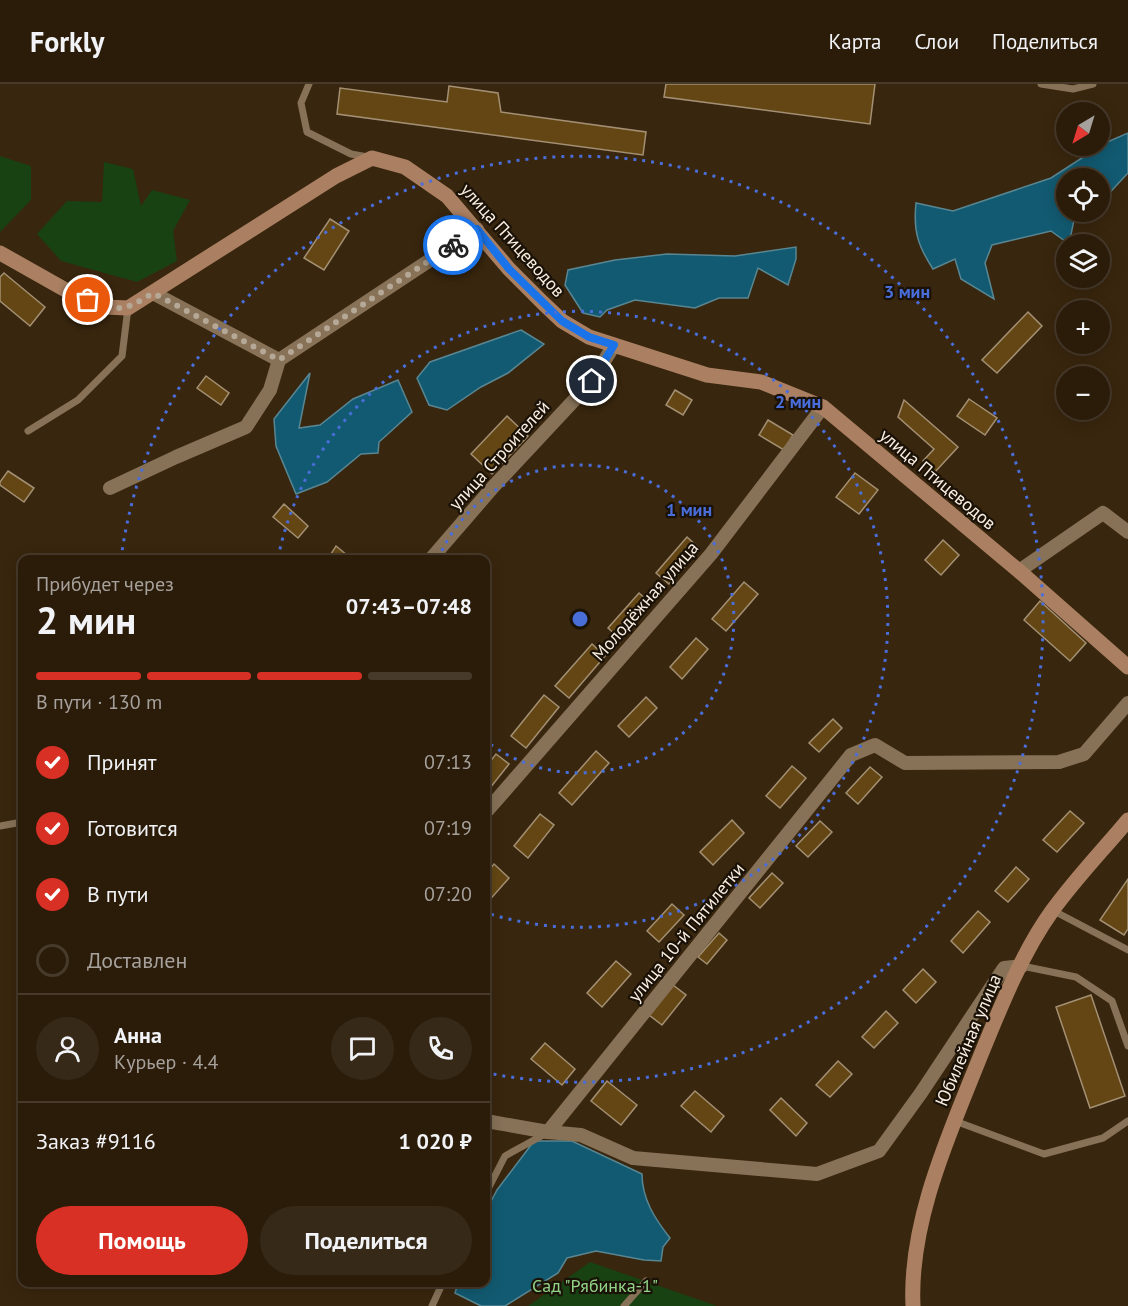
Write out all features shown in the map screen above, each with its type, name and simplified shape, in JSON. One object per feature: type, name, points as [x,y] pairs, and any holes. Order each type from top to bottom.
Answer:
[{"type":"street","name":"улица Птицеводов","points":[[372,158],[405,167],[447,196],[509,269],[562,321],[589,337],[707,375],[761,382],[823,407],[1019,571],[1128,667]]},
{"type":"street","points":[[0,253],[71,293],[105,307],[128,308],[336,176],[372,158]]},
{"type":"street","points":[[110,488],[246,427],[270,390],[279,360],[477,229]]},
{"type":"street","points":[[153,293],[279,360]]},
{"type":"street","name":"улица Строителей","points":[[434,555],[493,487],[592,381],[614,345]]},
{"type":"street","name":"Молодёжная улица","points":[[490,807],[711,554],[823,407]]},
{"type":"street","points":[[1019,571],[1103,513],[1128,532]]},
{"type":"street","name":"улица 10-й Пятилетки","points":[[548,1132],[851,755],[875,745],[905,763],[1059,762],[1084,754],[1128,703]]},
{"type":"street","name":"Юбилейная улица","points":[[913,1306],[915,1262],[933,1180],[995,1020],[1052,910],[1128,820]]},
{"type":"street","points":[[490,1122],[548,1132],[581,1135],[633,1158],[818,1174],[879,1150],[921,1093],[1004,968],[1022,966]]},
{"type":"lane","points":[[309,84],[300,103],[307,132],[351,154],[372,158]]},
{"type":"lane","points":[[1041,84],[1073,89],[1093,84]]},
{"type":"lane","points":[[28,431],[78,400],[122,356],[128,308]]},
{"type":"lane","points":[[0,826],[18,823]]},
{"type":"lane","points":[[1052,910],[1128,950]]},
{"type":"lane","points":[[1022,966],[1076,977],[1112,1001],[1128,1046]]},
{"type":"lane","points":[[955,1121],[1044,1154],[1103,1138],[1128,1120]]},
{"type":"lane","points":[[490,1185],[505,1156],[548,1132]]},
{"type":"lane","points":[[624,1306],[646,1281]]},
{"type":"lane","points":[[432,1306],[441,1287]]},
{"type":"green space","points":[[0,156],[31,166],[31,200],[0,232]]},
{"type":"green space","points":[[104,162],[133,169],[141,206],[152,190],[190,200],[173,231],[177,261],[137,282],[61,261],[37,234],[67,201],[102,202]]},
{"type":"green space","name":"Сад \"Рябинка-1\"","points":[[590,1262],[717,1306],[528,1306]]},
{"type":"water","points":[[1128,133],[1128,173],[1110,192],[1110,168],[1066,168],[1085,156],[1110,156],[1110,141]]},
{"type":"water","points":[[1056,175],[1056,222],[1074,222],[1071,234],[1056,235],[1051,231],[992,245],[985,263],[994,299],[961,279],[955,259],[933,269],[918,238],[915,222],[916,203],[953,211]]},
{"type":"water","points":[[796,247],[796,259],[788,285],[758,268],[748,298],[719,298],[695,308],[635,300],[607,310],[600,317],[583,313],[565,285],[568,270],[615,260],[667,254],[735,256]]},
{"type":"water","points":[[521,330],[544,344],[508,373],[481,387],[447,410],[429,405],[417,378],[430,362]]},
{"type":"water","points":[[310,373],[299,428],[320,425],[353,399],[398,380],[412,412],[379,442],[378,453],[361,454],[327,482],[296,494],[276,446],[274,419]]},
{"type":"water","points":[[534,1141],[572,1141],[642,1174],[644,1192],[650,1208],[670,1238],[663,1247],[661,1261],[596,1251],[567,1258],[558,1273],[505,1306],[481,1306],[455,1293],[457,1287],[490,1287],[490,1203],[497,1190]]},
{"type":"building","points":[[666,84],[875,84],[870,124],[664,97]]},
{"type":"building","points":[[449,86],[498,93],[501,112],[646,132],[643,155],[337,114],[340,88],[447,102]]},
{"type":"building","points":[[330,219],[349,231],[324,270],[304,258]]},
{"type":"building","points":[[4,273],[45,307],[30,326],[0,301],[0,277]]},
{"type":"building","points":[[1028,312],[1042,326],[997,373],[982,360]]},
{"type":"building","points":[[206,376],[229,393],[221,405],[197,388]]},
{"type":"building","points":[[675,390],[692,400],[683,415],[666,405]]},
{"type":"building","points":[[969,399],[997,418],[985,435],[957,416]]},
{"type":"building","points":[[904,400],[958,447],[935,472],[923,461],[934,449],[898,417]]},
{"type":"building","points":[[507,416],[528,436],[492,474],[471,454]]},
{"type":"building","points":[[768,420],[793,435],[784,450],[759,435]]},
{"type":"building","points":[[8,471],[34,488],[24,502],[0,485]]},
{"type":"building","points":[[855,473],[878,490],[859,514],[836,497]]},
{"type":"building","points":[[284,504],[308,526],[298,538],[273,517]]},
{"type":"building","points":[[687,537],[700,549],[669,584],[656,573]]},
{"type":"building","points":[[943,540],[959,555],[941,575],[925,560]]},
{"type":"building","points":[[336,546],[347,555],[330,555]]},
{"type":"building","points":[[744,582],[758,594],[726,631],[712,619]]},
{"type":"building","points":[[639,593],[651,604],[620,639],[608,628]]},
{"type":"building","points":[[1040,601],[1086,643],[1070,661],[1024,620]]},
{"type":"building","points":[[696,638],[708,649],[682,679],[670,667]]},
{"type":"building","points":[[592,644],[605,656],[569,698],[555,686]]},
{"type":"building","points":[[544,695],[559,707],[526,748],[511,736]]},
{"type":"building","points":[[646,697],[657,708],[629,737],[618,726]]},
{"type":"building","points":[[833,719],[842,728],[819,752],[809,743]]},
{"type":"building","points":[[596,751],[609,763],[572,805],[559,793]]},
{"type":"building","points":[[496,754],[509,764],[490,788],[490,762]]},
{"type":"building","points":[[792,766],[806,778],[780,808],[766,796]]},
{"type":"building","points":[[870,767],[882,777],[858,804],[846,793]]},
{"type":"building","points":[[1070,811],[1084,823],[1057,852],[1043,840]]},
{"type":"building","points":[[540,814],[554,825],[528,858],[514,846]]},
{"type":"building","points":[[732,820],[744,833],[713,865],[700,852]]},
{"type":"building","points":[[820,821],[832,832],[808,857],[796,846]]},
{"type":"building","points":[[494,864],[509,878],[490,899],[490,869]]},
{"type":"building","points":[[1016,867],[1029,879],[1008,902],[995,891]]},
{"type":"building","points":[[772,873],[783,883],[760,908],[749,898]]},
{"type":"building","points":[[1128,879],[1128,929],[1124,935],[1100,920]]},
{"type":"building","points":[[672,904],[684,915],[659,942],[647,931]]},
{"type":"building","points":[[978,911],[990,922],[963,953],[951,941]]},
{"type":"building","points":[[719,933],[727,940],[707,964],[698,957]]},
{"type":"building","points":[[616,961],[631,974],[602,1007],[587,993]]},
{"type":"building","points":[[923,969],[936,982],[916,1003],[903,990]]},
{"type":"building","points":[[673,985],[686,995],[662,1025],[649,1015]]},
{"type":"building","points":[[1091,995],[1125,1096],[1090,1108],[1056,1007]]},
{"type":"building","points":[[886,1011],[898,1023],[874,1048],[862,1037]]},
{"type":"building","points":[[545,1043],[575,1069],[562,1085],[531,1059]]},
{"type":"building","points":[[838,1061],[852,1074],[830,1097],[816,1085]]},
{"type":"building","points":[[607,1081],[637,1105],[621,1125],[591,1101]]},
{"type":"building","points":[[695,1091],[724,1116],[711,1132],[681,1106]]},
{"type":"building","points":[[781,1098],[807,1123],[796,1136],[770,1110]]},
{"type":"way so far","points":[[88,300],[105,307],[128,308],[153,293],[279,360],[453,245]]},
{"type":"route","points":[[453,245],[477,229],[509,269],[562,321],[589,337],[614,345],[592,381]]}]
